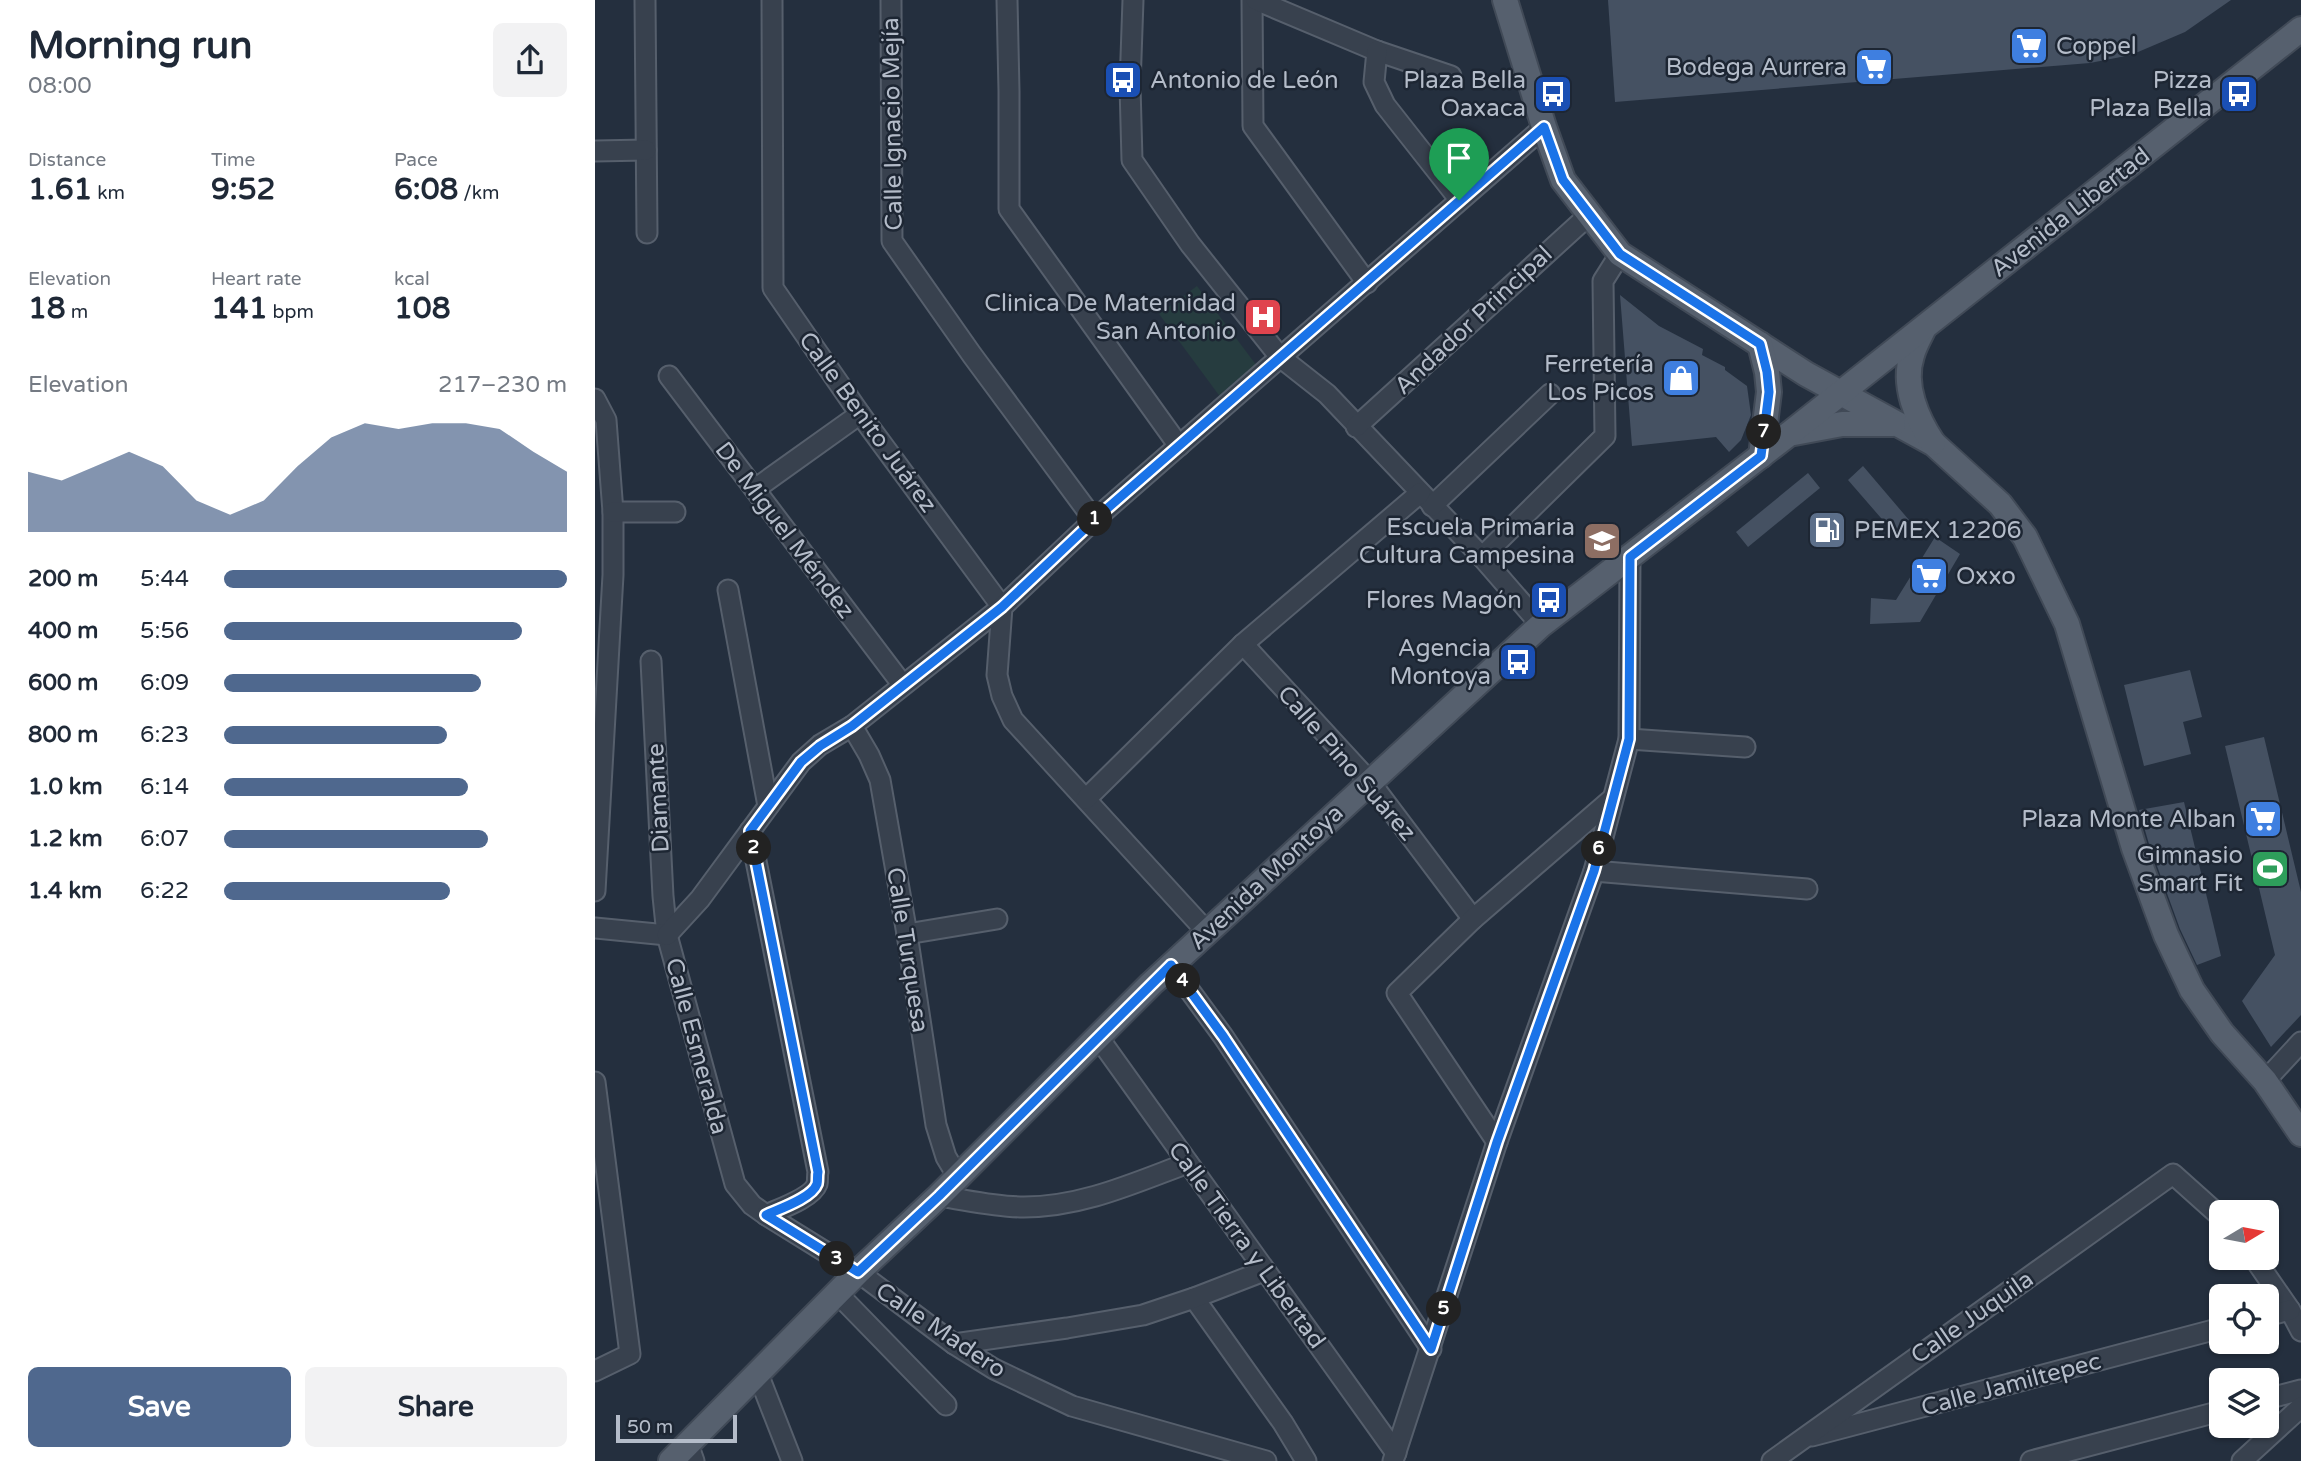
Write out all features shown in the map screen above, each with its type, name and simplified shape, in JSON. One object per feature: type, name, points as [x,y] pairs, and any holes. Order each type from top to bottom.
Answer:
[{"type":"main road","points":[[1505,0],[1563,180],[1620,254],[1839,394],[1934,444]]},
{"type":"main road","name":"Avenida Libertad","points":[[1839,394],[2301,29]]},
{"type":"main road","points":[[1923,330],[1910,358],[1910,390],[1919,422],[1934,444],[2000,504],[2025,537],[2067,624],[2134,848],[2165,935],[2192,990],[2222,1033],[2265,1081],[2301,1134]]},
{"type":"main road","points":[[1760,344],[1769,392],[1761,456]]},
{"type":"main road","name":"Avenida Montoya","points":[[684,1455],[837,1293],[1206,932],[1541,625],[1839,394]]},
{"type":"main road","points":[[1789,434],[1842,425],[1895,424]]},
{"type":"street","points":[[645,0],[647,233]]},
{"type":"street","name":"Calle Benito Juárez","points":[[772,0],[773,288],[860,414],[1002,607]]},
{"type":"street","name":"Calle Ignacio Mejía","points":[[891,0],[893,241],[972,355],[1094,520]]},
{"type":"street","points":[[1007,0],[1009,209],[1179,446]]},
{"type":"street","points":[[1133,0],[1130,86],[1132,160],[1190,244],[1280,357],[1327,394],[1482,558],[1541,625]]},
{"type":"street","points":[[1367,283],[1253,126],[1254,0],[1377,51],[1451,76]]},
{"type":"street","points":[[1377,51],[1374,82],[1385,105],[1459,200]]},
{"type":"street","name":"Calle Esmeralda","points":[[858,1272],[766,1215],[753,1205],[735,1184],[667,935],[700,898],[801,762],[820,746],[852,726],[1002,607],[1094,520],[1544,127]]},
{"type":"street","points":[[595,151],[646,150]]},
{"type":"street","name":"Andador Principal","points":[[1356,427],[1590,214]]},
{"type":"street","points":[[1482,558],[1605,436],[1603,281],[1620,254]]},
{"type":"street","name":"De Miguel Méndez","points":[[669,376],[902,684]]},
{"type":"street","points":[[1086,799],[1243,644],[1426,500],[1550,394]]},
{"type":"street","points":[[595,399],[606,420],[613,512],[604,576],[595,891]]},
{"type":"street","points":[[755,489],[860,414]]},
{"type":"street","points":[[613,512],[674,512]]},
{"type":"street","points":[[1395,1457],[1497,1142],[1594,871],[1629,739],[1630,557]]},
{"type":"street","points":[[728,590],[768,806]]},
{"type":"street","points":[[1002,607],[997,675],[1013,720],[1206,932]]},
{"type":"street","name":"Calle Pino Suárez","points":[[1243,644],[1370,782],[1473,919]]},
{"type":"street","name":"Diamante","points":[[651,661],[667,935]]},
{"type":"street","name":"Calle Turquesa","points":[[852,726],[880,780],[908,934],[936,1125],[946,1157],[958,1177]]},
{"type":"street","points":[[1629,739],[1745,747]]},
{"type":"street","points":[[1497,1142],[1397,993],[1473,919],[1612,799]]},
{"type":"street","points":[[750,831],[818,1172],[817,1185],[810,1192],[766,1215]]},
{"type":"street","points":[[1594,871],[1808,889]]},
{"type":"street","points":[[908,934],[997,919]]},
{"type":"street","points":[[595,928],[667,935]]},
{"type":"street","points":[[1171,965],[1223,1036],[1431,1349]]},
{"type":"street","name":"Calle Tierra y Libertad","points":[[1098,1037],[1395,1457]]},
{"type":"street","points":[[2265,1081],[2301,1042]]},
{"type":"street","points":[[595,1082],[630,1353],[595,1371]]},
{"type":"street","points":[[939,1196],[1000,1206],[1057,1206],[1092,1199],[1188,1163]]},
{"type":"street","name":"Calle Juquila","points":[[1772,1461],[2173,1174],[2209,1206]]},
{"type":"street","points":[[954,1344],[1143,1315],[1264,1270]]},
{"type":"street","points":[[2262,1270],[2301,1331]]},
{"type":"street","name":"Calle Madero","points":[[858,1272],[954,1344],[994,1369],[1072,1406],[1255,1460]]},
{"type":"street","points":[[837,1293],[946,1405]]},
{"type":"street","points":[[1194,1298],[1283,1423],[1306,1461]]},
{"type":"street","points":[[2279,1313],[2290,1310]]},
{"type":"street","name":"Calle Jamiltepec","points":[[1801,1439],[2209,1331]]},
{"type":"street","points":[[758,1374],[792,1461]]},
{"type":"street","points":[[2279,1396],[2301,1390]]},
{"type":"street","points":[[2222,1461],[2245,1458],[2301,1407]]},
{"type":"street","points":[[2031,1461],[2209,1414]]},
{"type":"green space","points":[[1197,286],[1257,366],[1221,398],[1159,314]]},
{"type":"building","points":[[1608,0],[2231,0],[2185,32],[2131,55],[2090,63],[1615,102]]},
{"type":"building","name":"Ferretería Los Picos","points":[[1620,295],[1659,326],[1703,349],[1702,355],[1725,367],[1725,370],[1747,386],[1751,415],[1741,440],[1729,452],[1716,437],[1632,446]]},
{"type":"building","points":[[1863,466],[1909,520],[1894,533],[1848,480]]},
{"type":"building","points":[[1808,473],[1820,488],[1748,547],[1736,532]]},
{"type":"building","name":"Oxxo","points":[[1935,537],[1960,554],[1920,622],[1870,624],[1871,598],[1896,600]]},
{"type":"building","points":[[2190,670],[2202,717],[2183,722],[2191,754],[2144,766],[2124,685]]},
{"type":"building","name":"Plaza Monte Alban","points":[[2264,737],[2301,892],[2301,1015],[2271,1047],[2242,1001],[2275,955],[2225,746]]},
{"type":"building","points":[[2184,802],[2221,956],[2197,965],[2180,929],[2139,810]]},
{"type":"place","name":"Coppel","points":[[2029,46]]},
{"type":"place","name":"Bodega Aurrera","points":[[1874,67]]},
{"type":"place","name":"Antonio de León","points":[[1123,80]]},
{"type":"place","name":"Plaza Bella Oaxaca","points":[[1553,94]]},
{"type":"place","name":"Pizza Plaza Bella","points":[[2239,94]]},
{"type":"place","name":"Clinica De Maternidad San Antonio","points":[[1263,317]]},
{"type":"place","name":"Ferretería Los Picos","points":[[1681,378]]},
{"type":"place","name":"PEMEX 12206","points":[[1827,530]]},
{"type":"place","name":"Escuela Primaria Cultura Campesina","points":[[1602,541]]},
{"type":"place","name":"Oxxo","points":[[1929,576]]},
{"type":"place","name":"Flores Magón","points":[[1549,600]]},
{"type":"place","name":"Agencia Montoya","points":[[1518,662]]},
{"type":"place","name":"Plaza Monte Alban","points":[[2263,819]]},
{"type":"place","name":"Gimnasio Smart Fit","points":[[2270,869]]},
{"type":"route","points":[[1544,127],[1563,180],[1620,254],[1760,344],[1769,392],[1761,456],[1630,557],[1629,739],[1594,871],[1497,1142],[1431,1349],[1223,1036],[1171,965],[939,1196],[858,1272],[766,1215],[810,1192],[817,1185],[818,1172],[750,831],[801,762],[820,746],[852,726],[1002,607],[1094,520],[1459,200],[1544,127]]}]
